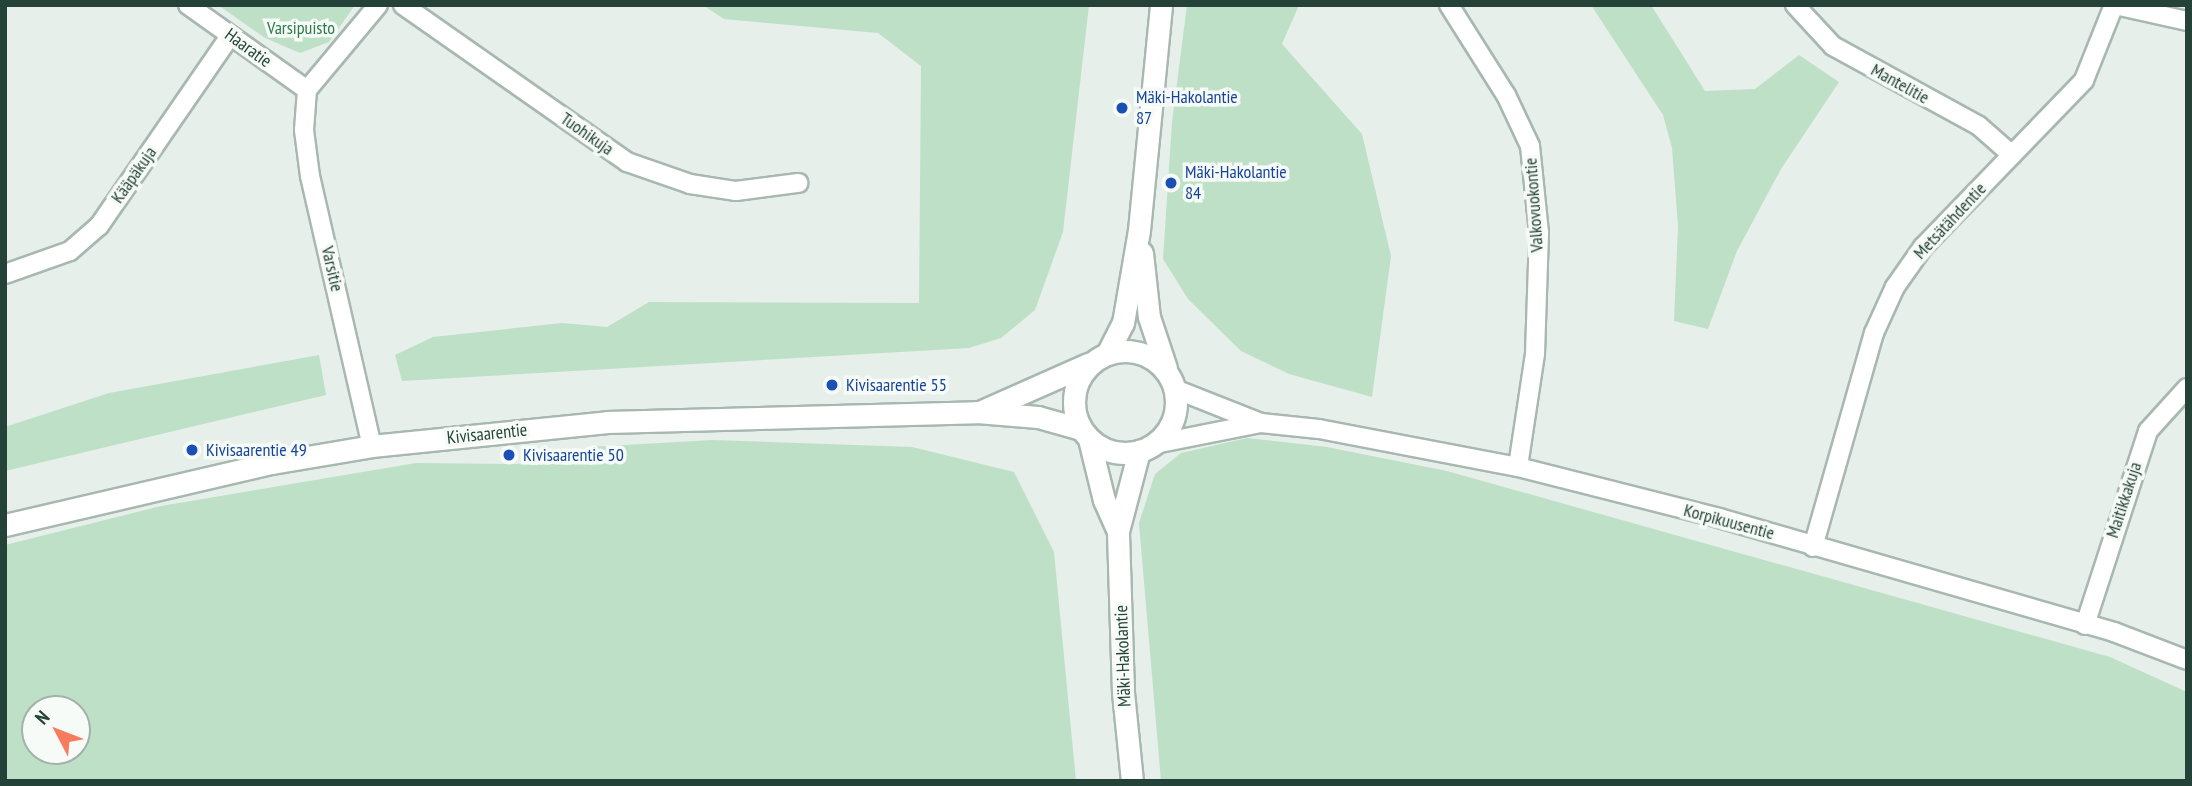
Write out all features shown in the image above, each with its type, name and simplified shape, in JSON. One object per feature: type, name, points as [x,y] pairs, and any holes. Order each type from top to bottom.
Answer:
[{"type":"street","name":"Haaratie","points":[[188,5],[307,90]]},
{"type":"street","points":[[307,90],[378,5]]},
{"type":"street","name":"Tuohikuja","points":[[403,5],[627,162],[690,184],[736,191],[799,183]]},
{"type":"street","points":[[1139,230],[1149,317],[1171,381],[1174,419],[1147,448],[1112,452],[1085,434],[1075,415],[1076,386],[1100,358],[1123,323],[1139,230],[1161,5]]},
{"type":"street","name":"Valkovuokontie","points":[[1449,5],[1506,95],[1530,146],[1539,233],[1535,354],[1518,467]]},
{"type":"street","name":"Mantelitie","points":[[1795,5],[1833,46],[1979,126],[2012,155]]},
{"type":"street","points":[[2114,5],[2187,20]]},
{"type":"street","name":"Metsätähdentie","points":[[1813,547],[1874,333],[1895,287],[1923,247],[2084,80],[2114,5]]},
{"type":"street","name":"Kääpäkuja","points":[[5,274],[70,251],[99,226],[230,36]]},
{"type":"street","name":"Varsitie","points":[[307,90],[304,130],[310,176],[372,446]]},
{"type":"street","points":[[1100,358],[1141,353],[1171,381]]},
{"type":"street","name":"Kivisaarentie","points":[[977,412],[1100,358]]},
{"type":"street","name":"Korpikuusentie","points":[[1171,381],[1261,423]]},
{"type":"street","name":"Maitikkakuja","points":[[2085,625],[2148,431],[2187,388]]},
{"type":"street","name":"Kivisaarentie","points":[[5,526],[166,485],[372,446],[607,422],[977,412],[1038,417],[1085,434]]},
{"type":"street","name":"Korpikuusentie","points":[[1147,448],[1261,423],[1319,429],[1518,467],[1813,547],[2085,625],[2187,660]]},
{"type":"street","name":"Mäki-Hakolantie","points":[[1085,434],[1104,500],[1118,531]]},
{"type":"street","name":"Mäki-Hakolantie","points":[[1132,781],[1123,692],[1118,531],[1147,448]]},
{"type":"green space","name":"Varsipuisto","points":[[218,5],[355,5],[329,42],[300,53],[265,38]]},
{"type":"green space","points":[[703,5],[1089,5],[1063,232],[1035,310],[1001,338],[969,348],[402,381],[395,355],[433,337],[562,323],[607,327],[649,302],[919,303],[921,66],[878,33],[724,19]]},
{"type":"green space","points":[[1187,5],[1299,5],[1282,44],[1362,134],[1391,256],[1372,397],[1289,374],[1241,351],[1188,299],[1163,259],[1172,122]]},
{"type":"green space","points":[[1591,5],[1651,5],[1705,91],[1755,89],[1799,55],[1839,82],[1781,169],[1737,251],[1708,329],[1674,321],[1678,226],[1672,148],[1663,115]]},
{"type":"green space","points":[[319,355],[326,395],[5,471],[5,427],[109,393]]},
{"type":"green space","points":[[1247,438],[1327,447],[1447,471],[2110,657],[2187,692],[2187,781],[1161,781],[1139,523],[1155,474],[1181,453]]},
{"type":"green space","points":[[713,440],[912,447],[1014,472],[1054,552],[1076,781],[5,781],[5,545],[161,506],[416,463],[517,464],[589,447]]},
{"type":"place","name":"Mäki-Hakolantie 87","points":[[1122,108]]},
{"type":"place","name":"Mäki-Hakolantie 84","points":[[1171,183]]},
{"type":"place","name":"Kivisaarentie 55","points":[[832,385]]},
{"type":"place","name":"Kivisaarentie 49","points":[[192,450]]},
{"type":"place","name":"Kivisaarentie 50","points":[[509,455]]}]
